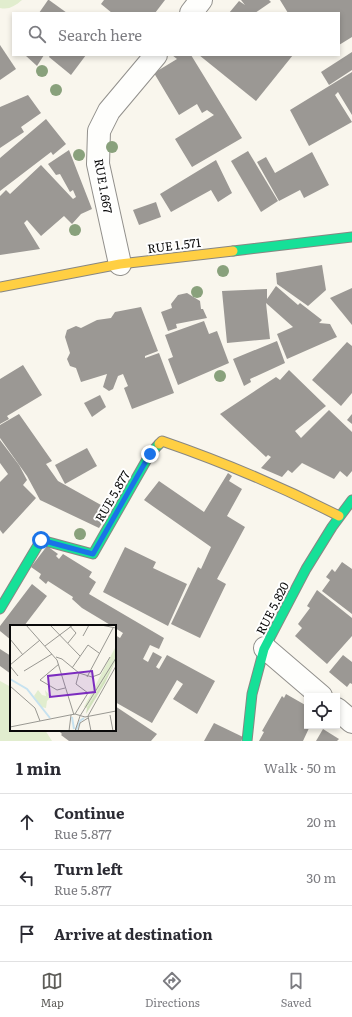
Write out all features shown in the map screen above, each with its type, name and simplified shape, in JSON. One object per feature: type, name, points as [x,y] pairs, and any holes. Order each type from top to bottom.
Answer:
[{"type":"street","points":[[192,12],[201,0]]},
{"type":"street","name":"RUE 1.667","points":[[120,264],[98,164],[99,131],[109,111],[155,56]]},
{"type":"street","name":"RUE 1.571","points":[[0,287],[120,264],[352,236]]},
{"type":"street","name":"RUE 5.877","points":[[0,609],[41,540],[93,554],[150,454],[162,441],[216,460],[304,498],[339,516]]},
{"type":"street","name":"RUE 5.820","points":[[247,741],[251,698],[265,648],[316,550],[339,516],[352,500]]},
{"type":"street","points":[[265,648],[318,693]]},
{"type":"street","points":[[340,712],[352,722]]},
{"type":"green space","points":[[0,0],[22,0],[12,7],[0,8]]},
{"type":"green space","points":[[0,681],[10,686],[10,731],[46,731],[52,741],[0,741]]},
{"type":"building","points":[[49,0],[66,12],[40,12]]},
{"type":"building","points":[[104,0],[165,0],[156,12],[111,12],[101,4]]},
{"type":"building","points":[[241,0],[269,0],[271,2],[256,12],[230,12],[239,1],[245,5]]},
{"type":"building","points":[[280,0],[352,0],[352,37],[340,44],[340,12],[287,12]]},
{"type":"building","points":[[0,45],[16,69],[0,80]]},
{"type":"building","points":[[352,52],[352,70],[329,85],[321,72]]},
{"type":"building","points":[[26,56],[43,56],[37,66]]},
{"type":"building","points":[[50,56],[85,56],[71,75]]},
{"type":"building","points":[[173,56],[192,56],[242,138],[192,167],[175,139],[214,115],[207,110],[202,113],[197,104],[179,115],[154,73],[177,59]]},
{"type":"building","points":[[200,56],[292,56],[256,101]]},
{"type":"building","points":[[352,72],[352,115],[338,92],[335,95],[352,122],[309,146],[290,110]]},
{"type":"building","points":[[28,95],[41,113],[21,127],[24,132],[0,148],[0,107]]},
{"type":"building","points":[[46,119],[66,144],[53,155],[51,152],[0,191],[0,158]]},
{"type":"building","points":[[69,150],[92,209],[81,214],[72,224],[64,216],[41,236],[27,220],[24,223],[40,249],[0,255],[0,196],[6,190],[10,194],[41,165],[73,199],[76,197],[73,190],[70,192],[60,174],[56,175],[48,164]]},
{"type":"building","points":[[248,151],[278,201],[261,212],[231,161]]},
{"type":"building","points":[[312,152],[329,185],[304,198],[300,190],[279,201],[257,162],[266,157],[275,173]]},
{"type":"building","points":[[216,160],[232,193],[218,202],[211,190],[171,212],[160,194]]},
{"type":"building","points":[[156,202],[161,217],[139,225],[133,210]]},
{"type":"building","points":[[322,265],[326,290],[308,306],[277,284],[276,273]]},
{"type":"building","points":[[276,286],[298,305],[300,303],[322,320],[319,323],[330,324],[337,337],[287,359],[277,334],[293,327],[266,303],[270,339],[227,343],[222,291],[267,289],[267,299]]},
{"type":"building","points":[[352,288],[352,325],[330,298]]},
{"type":"building","points":[[187,293],[200,301],[201,309],[203,309],[207,318],[176,324],[177,328],[168,331],[161,312],[172,308],[171,304],[178,295]]},
{"type":"building","points":[[141,307],[158,351],[145,356],[145,358],[159,353],[174,393],[132,409],[124,388],[128,386],[123,374],[118,376],[113,389],[109,391],[103,387],[107,374],[81,382],[76,368],[70,366],[67,359],[70,353],[65,337],[67,330],[76,326],[81,328],[97,320],[111,318],[115,312]]},
{"type":"building","points":[[204,321],[209,334],[217,331],[229,363],[178,385],[168,359],[173,357],[165,335]]},
{"type":"building","points":[[277,341],[285,363],[250,379],[251,382],[244,386],[233,359]]},
{"type":"building","points":[[347,342],[352,346],[352,393],[341,406],[312,380]]},
{"type":"building","points":[[23,365],[42,395],[7,416],[9,419],[0,424],[0,379]]},
{"type":"building","points":[[289,370],[326,406],[295,431],[301,438],[329,410],[352,432],[352,471],[347,477],[340,471],[334,479],[302,463],[292,473],[288,470],[282,477],[261,468],[271,457],[268,455],[266,457],[220,414],[276,377],[280,380]]},
{"type":"building","points":[[100,395],[106,407],[92,417],[84,403]]},
{"type":"building","points":[[19,414],[52,461],[46,464],[58,481],[110,510],[99,528],[40,500],[27,476],[0,438],[0,425]]},
{"type":"building","points":[[352,414],[352,424],[347,420]]},
{"type":"building","points":[[0,440],[19,465],[27,480],[23,485],[36,498],[3,534],[0,530],[0,482],[8,474],[0,463]]},
{"type":"building","points":[[87,448],[97,466],[65,484],[55,465]]},
{"type":"building","points":[[228,473],[232,476],[229,481],[242,489],[227,516],[245,527],[217,579],[226,584],[200,638],[171,624],[198,567],[201,569],[211,547],[144,500],[159,481],[204,512]]},
{"type":"building","points":[[47,546],[58,554],[56,556],[59,559],[63,554],[92,572],[89,577],[96,582],[89,594],[164,638],[159,649],[150,645],[143,659],[148,662],[153,652],[162,657],[156,667],[159,669],[167,655],[215,681],[197,714],[173,699],[183,684],[177,680],[152,723],[116,703],[116,636],[120,638],[123,633],[116,629],[116,625],[110,625],[82,608],[72,599],[73,597],[48,581],[46,584],[39,578],[41,574],[31,567]]},
{"type":"building","points":[[125,547],[156,562],[153,568],[187,584],[168,626],[103,592]]},
{"type":"building","points":[[342,562],[352,569],[352,614],[322,591],[330,580],[326,577],[332,569],[335,572]]},
{"type":"building","points":[[32,584],[47,596],[25,625],[10,625],[10,639],[0,631],[0,626]]},
{"type":"building","points":[[317,590],[352,618],[352,636],[327,664],[295,636],[302,628],[298,624],[310,608],[307,606]]},
{"type":"building","points":[[0,649],[10,655],[10,673],[0,666]]},
{"type":"building","points":[[343,655],[352,662],[352,684],[350,683],[347,687],[329,672]]},
{"type":"building","points":[[286,694],[304,704],[304,729],[309,729],[303,741],[259,741],[264,732],[262,731],[282,696],[284,698]]},
{"type":"building","points":[[116,707],[157,734],[151,741],[69,741],[61,735],[62,734],[59,731],[116,731]]},
{"type":"building","points":[[214,723],[243,737],[241,741],[204,741]]},
{"type":"building","points":[[323,729],[339,739],[337,741],[316,741]]},
{"type":"traffic: fast","points":[[233,251],[352,237]]},
{"type":"traffic: fast","points":[[0,609],[41,540],[93,554],[150,454],[159,444]]},
{"type":"traffic: fast","points":[[247,741],[252,694],[264,649],[306,569],[332,527],[352,500]]},
{"type":"traffic: slow","points":[[0,287],[120,264],[233,251]]},
{"type":"traffic: slow","points":[[159,444],[162,441],[230,466],[339,516]]},
{"type":"route","points":[[41,540],[93,554],[150,454]]}]
